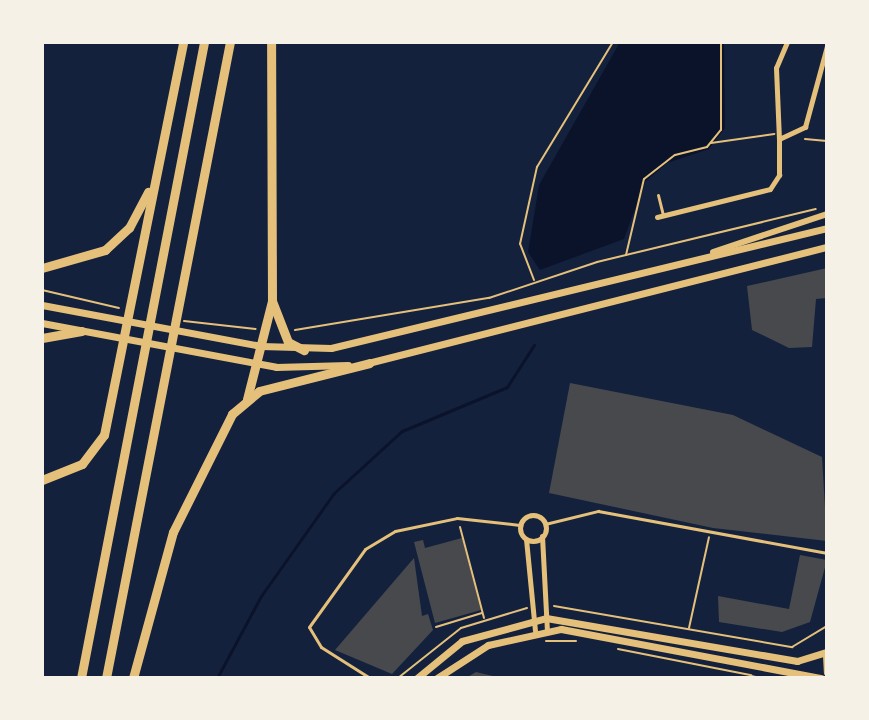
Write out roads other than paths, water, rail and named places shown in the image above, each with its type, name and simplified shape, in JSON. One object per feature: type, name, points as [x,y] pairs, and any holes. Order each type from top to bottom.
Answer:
[{"type":"highway","points":[[42,480],[82,464],[104,435],[183,42]]},
{"type":"highway","points":[[81,678],[204,42]]},
{"type":"highway","points":[[106,678],[230,42]]},
{"type":"highway","points":[[133,678],[184,504],[208,455],[247,399],[252,363],[267,330],[272,301],[271,42]]},
{"type":"highway","points":[[42,268],[86,261],[115,243],[156,174]]},
{"type":"highway","points":[[272,301],[283,330],[304,350]]},
{"type":"highway","points":[[42,338],[81,331]]},
{"type":"highway","points":[[247,399],[370,363]]},
{"type":"main road","points":[[42,305],[261,346],[304,350],[713,252],[827,228]]},
{"type":"main road","points":[[42,323],[252,363],[370,363],[827,247]]},
{"type":"main road","points":[[417,678],[462,641],[520,622],[546,618],[561,618],[797,661],[827,653],[827,672]]},
{"type":"main road","points":[[437,678],[488,645],[547,630],[821,678]]},
{"type":"street","points":[[660,217],[770,189],[779,175],[776,68],[787,42]]},
{"type":"street","points":[[778,136],[807,124],[827,46]]},
{"type":"street","points":[[713,252],[827,214]]},
{"type":"street","points":[[535,631],[526,539],[516,524],[531,515],[545,524],[542,536],[547,630]]},
{"type":"street","points":[[526,539],[542,536]]},
{"type":"lane","points":[[658,195],[660,217]]},
{"type":"lane","points":[[545,524],[598,511],[711,530],[827,555]]},
{"type":"lane","points":[[370,678],[321,647],[309,627],[365,549],[395,531],[457,518],[516,524]]},
{"type":"water","points":[[620,42],[724,42],[725,128],[709,149],[667,163],[645,182],[624,239],[540,270],[528,252],[539,185]]},
{"type":"waterway","points":[[217,678],[261,596],[334,493],[402,431],[507,387],[534,345]]}]
